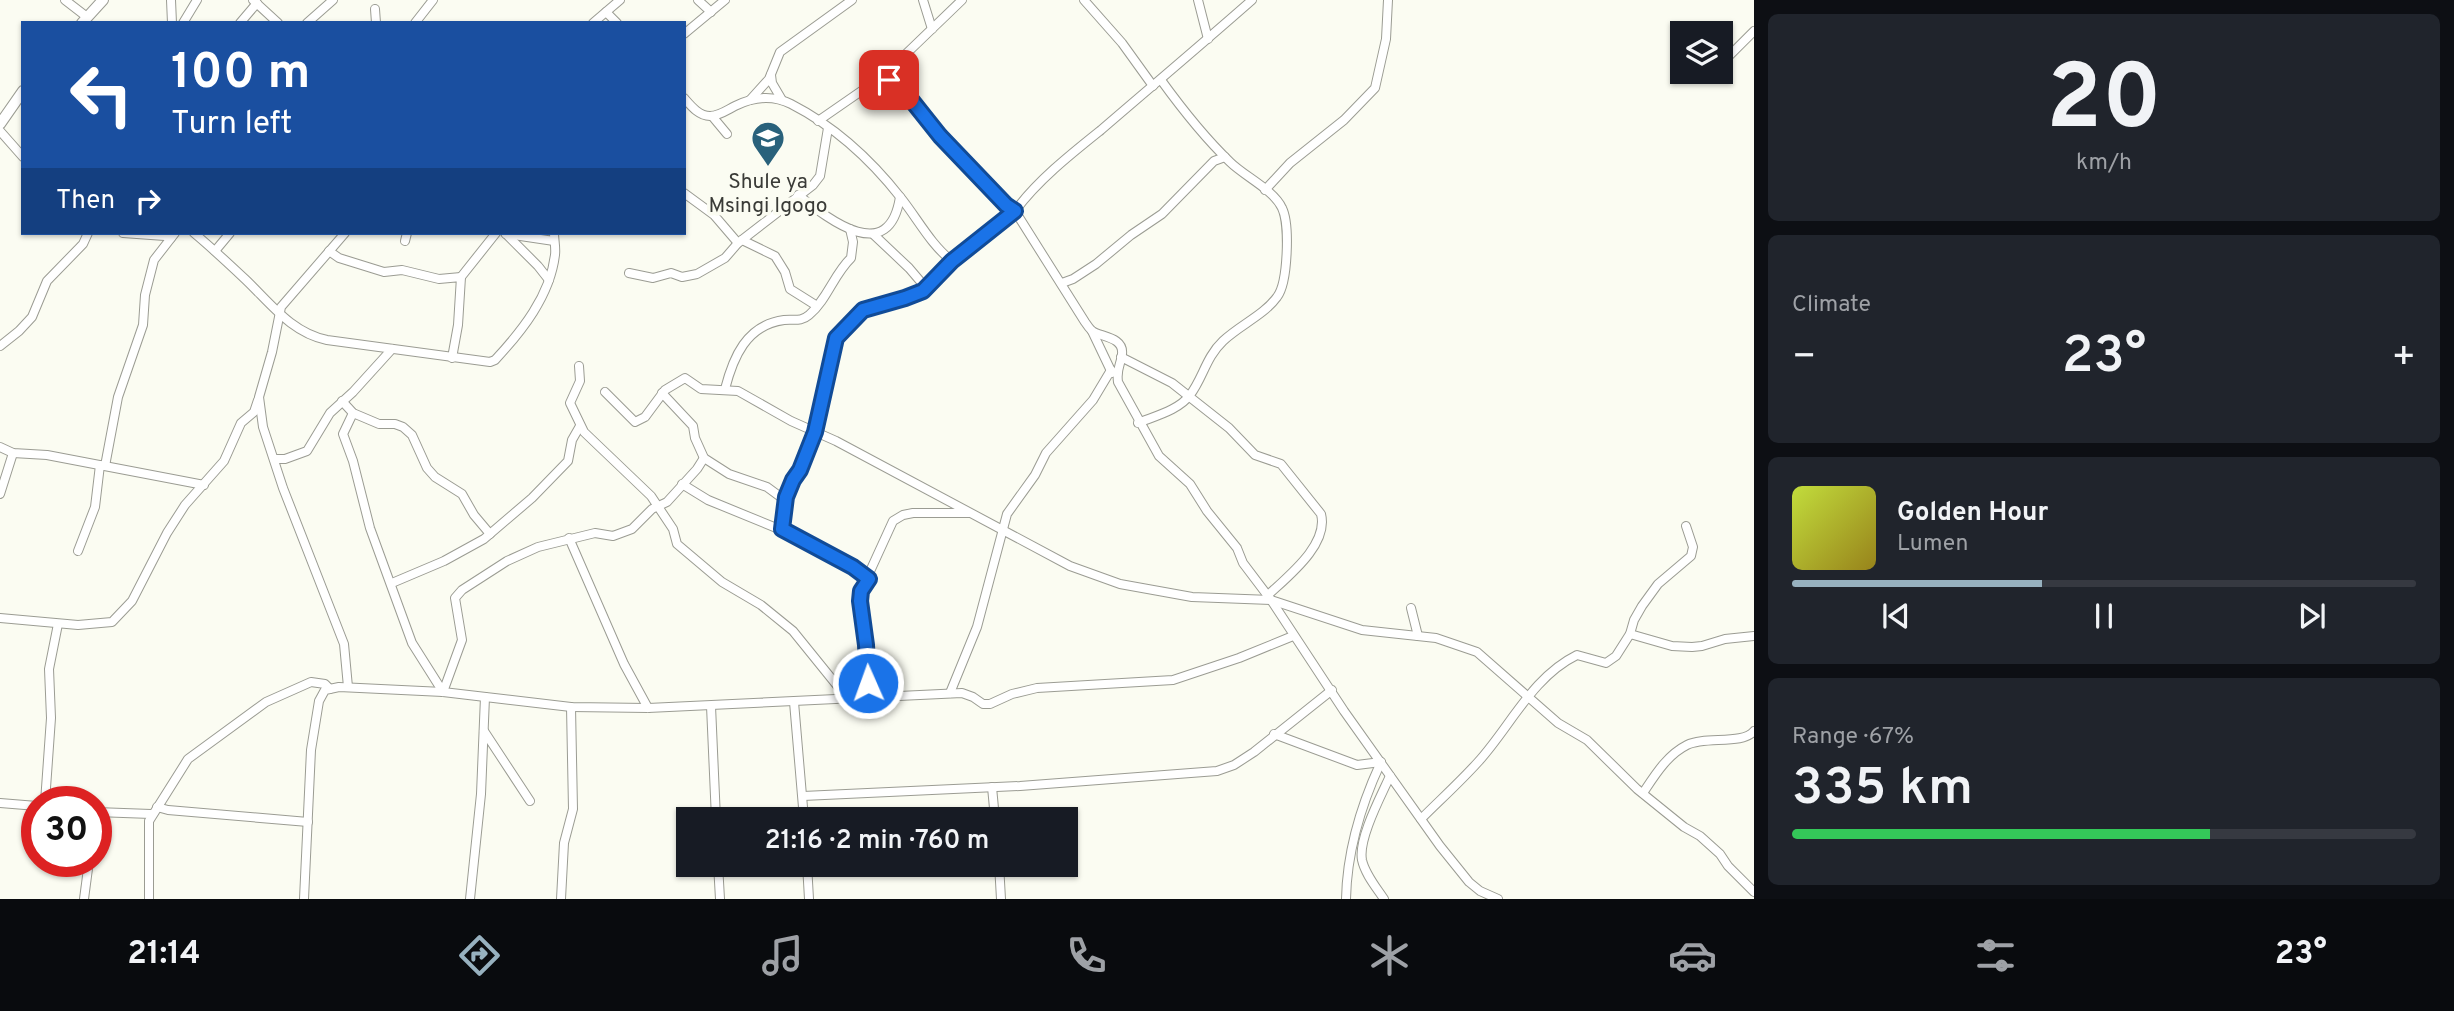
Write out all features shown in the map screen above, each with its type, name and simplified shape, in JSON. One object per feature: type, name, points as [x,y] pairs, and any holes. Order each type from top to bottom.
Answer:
[{"type":"main road","points":[[84,20],[103,0]]},
{"type":"main road","points":[[0,124],[21,93]]},
{"type":"street","points":[[65,0],[84,20]]},
{"type":"street","points":[[171,0],[172,21]]},
{"type":"street","points":[[184,21],[197,0]]},
{"type":"street","points":[[309,21],[333,0]]},
{"type":"street","points":[[417,21],[433,0]]},
{"type":"street","points":[[595,21],[620,0]]},
{"type":"street","points":[[698,0],[711,12]]},
{"type":"street","points":[[686,32],[724,0]]},
{"type":"street","points":[[750,100],[769,79],[780,52],[852,0]]},
{"type":"street","points":[[923,0],[932,29]]},
{"type":"street","points":[[818,121],[883,76],[962,0]]},
{"type":"street","points":[[1084,0],[1122,43],[1153,86]]},
{"type":"street","points":[[1198,0],[1208,39]]},
{"type":"street","points":[[782,529],[786,501],[815,432],[836,338],[863,310],[905,298],[926,288],[952,261],[1015,211],[1032,191],[1067,159],[1252,0]]},
{"type":"street","points":[[1265,190],[1290,163],[1344,120],[1375,88],[1386,39],[1388,0]]},
{"type":"street","points":[[241,21],[255,2],[276,21]]},
{"type":"street","points":[[375,9],[376,21]]},
{"type":"street","points":[[606,12],[615,21]]},
{"type":"street","points":[[1733,52],[1754,31]]},
{"type":"street","points":[[771,72],[772,83],[782,100]]},
{"type":"street","points":[[883,76],[905,92],[961,159],[1015,211],[1093,331],[1138,422],[1159,456],[1190,484],[1207,511],[1237,548],[1242,563],[1269,598],[1390,776],[1469,882],[1480,891],[1499,899]]},
{"type":"street","points":[[1138,422],[1175,408],[1189,396],[1218,346],[1275,299],[1284,282],[1286,242],[1283,209],[1265,190],[1225,157],[1161,80]]},
{"type":"street","points":[[686,101],[702,115],[712,116],[750,100],[772,98],[782,100],[818,121],[873,165],[942,253],[952,261]]},
{"type":"street","points":[[712,116],[727,134]]},
{"type":"street","points":[[629,273],[653,278],[671,274],[691,276],[725,258],[740,241],[820,176],[828,128]]},
{"type":"street","points":[[0,131],[21,155]]},
{"type":"street","points":[[1062,282],[1073,279],[1096,264],[1162,214],[1214,161],[1225,157]]},
{"type":"street","points":[[686,194],[714,215],[740,241],[775,256],[785,272],[790,289],[817,306]]},
{"type":"street","points":[[798,195],[850,229],[873,234],[888,229],[894,222],[900,197]]},
{"type":"street","points":[[725,390],[732,361],[759,329],[775,322],[801,320],[817,306],[851,258],[853,242],[850,229]]},
{"type":"street","points":[[853,242],[862,232]]},
{"type":"street","points":[[873,234],[926,288]]},
{"type":"street","points":[[0,345],[32,317],[47,282],[83,244],[87,235]]},
{"type":"street","points":[[151,235],[173,236]]},
{"type":"street","points":[[196,235],[278,314],[295,327],[317,338],[490,362],[495,360],[529,318],[549,280],[555,254],[554,237],[530,235]]},
{"type":"street","points":[[215,251],[228,235]]},
{"type":"street","points":[[0,618],[58,624],[106,624],[113,622],[124,612],[185,505],[224,461],[241,423],[254,412],[274,345],[278,314],[285,300],[343,235]]},
{"type":"street","points":[[452,358],[458,324],[461,277],[494,235]]},
{"type":"street","points":[[507,235],[549,280]]},
{"type":"street","points":[[78,551],[95,507],[118,397],[139,339],[145,295],[154,260],[173,236]]},
{"type":"street","points":[[330,251],[339,258],[384,272],[402,270],[439,279],[461,277]]},
{"type":"street","points":[[1093,331],[1119,344],[1121,357],[1117,368],[1118,382]]},
{"type":"street","points":[[274,458],[285,459],[307,451],[319,435],[323,423],[391,349]]},
{"type":"street","points":[[1121,357],[1166,379],[1229,428],[1255,455],[1281,464],[1323,518],[1317,543],[1269,598]]},
{"type":"street","points":[[579,366],[580,381],[570,403],[580,426],[640,483],[673,529],[677,544],[722,582],[761,605],[793,631],[848,699]]},
{"type":"street","points":[[950,693],[977,627],[1007,514],[1035,475],[1046,453],[1093,400],[1111,370]]},
{"type":"street","points":[[605,392],[635,422],[645,417],[662,393],[685,378],[701,389],[738,391],[1070,566],[1120,584],[1192,597],[1269,598],[1362,630],[1436,638],[1477,652],[1558,723],[1587,740],[1684,827],[1700,836],[1754,892]]},
{"type":"street","points":[[662,393],[693,426],[704,458],[729,474],[767,488],[786,501]]},
{"type":"street","points":[[259,397],[263,427],[324,598],[339,629],[347,660],[348,687]]},
{"type":"street","points":[[342,401],[353,412],[379,424],[403,427],[412,435],[427,468],[435,477],[462,494],[474,515],[490,534]]},
{"type":"street","points":[[353,412],[343,434],[353,461],[370,528],[412,643],[443,692]]},
{"type":"street","points":[[392,583],[470,548],[490,534],[568,461],[572,440],[580,426]]},
{"type":"street","points":[[0,447],[13,453],[47,455],[204,485]]},
{"type":"street","points":[[0,495],[13,453]]},
{"type":"street","points":[[443,692],[462,640],[455,598],[457,594],[507,561],[537,547],[596,533],[620,535],[637,526],[658,506],[667,502],[704,458]]},
{"type":"street","points":[[682,484],[708,500],[782,529],[853,567],[869,579]]},
{"type":"street","points":[[866,698],[866,645],[861,591],[869,579],[893,521],[903,515],[973,513]]},
{"type":"street","points":[[1421,819],[1480,760],[1527,697],[1573,657],[1581,655],[1603,663],[1616,656],[1630,634],[1638,613],[1658,584],[1691,556],[1693,547],[1686,526]]},
{"type":"street","points":[[569,538],[624,664],[648,708]]},
{"type":"street","points":[[1411,608],[1418,636]]},
{"type":"street","points":[[46,786],[51,718],[49,669],[58,624]]},
{"type":"street","points":[[1630,634],[1672,646],[1692,647],[1725,639],[1754,636]]},
{"type":"street","points":[[304,899],[314,724],[319,701],[325,690],[330,688],[443,692],[571,707],[711,706],[950,693],[967,694],[983,704],[990,704],[1012,694],[1037,688],[1173,680],[1229,662],[1293,636]]},
{"type":"street","points":[[149,899],[148,862],[154,811],[188,759],[278,695],[312,682],[325,684],[330,688]]},
{"type":"street","points":[[803,796],[992,787],[1217,771],[1234,765],[1332,691]]},
{"type":"street","points":[[470,899],[481,794],[485,697]]},
{"type":"street","points":[[794,702],[803,807]]},
{"type":"street","points":[[711,706],[715,807]]},
{"type":"street","points":[[561,899],[564,843],[573,809],[571,707]]},
{"type":"street","points":[[484,731],[530,801]]},
{"type":"street","points":[[1643,793],[1656,770],[1690,744],[1713,739],[1746,738],[1754,731]]},
{"type":"street","points":[[1274,734],[1361,766],[1381,762]]},
{"type":"street","points":[[1346,899],[1350,851],[1362,808],[1381,762]]},
{"type":"street","points":[[1384,899],[1365,869],[1362,854],[1373,817],[1390,776]]},
{"type":"street","points":[[992,787],[994,807]]},
{"type":"street","points":[[0,803],[21,805]]},
{"type":"street","points":[[112,812],[169,810],[308,822]]},
{"type":"street","points":[[84,899],[87,877]]},
{"type":"street","points":[[719,877],[720,899]]},
{"type":"street","points":[[807,877],[808,899]]},
{"type":"street","points":[[1000,877],[1001,899]]},
{"type":"place","name":"Shule ya Msingi Igogo","points":[[768,168]]},
{"type":"route","points":[[868,683],[860,601],[861,591],[869,579],[853,567],[782,529],[786,497],[815,432],[836,338],[863,310],[923,291],[952,261],[1015,211],[966,165],[905,92],[889,80]]}]
